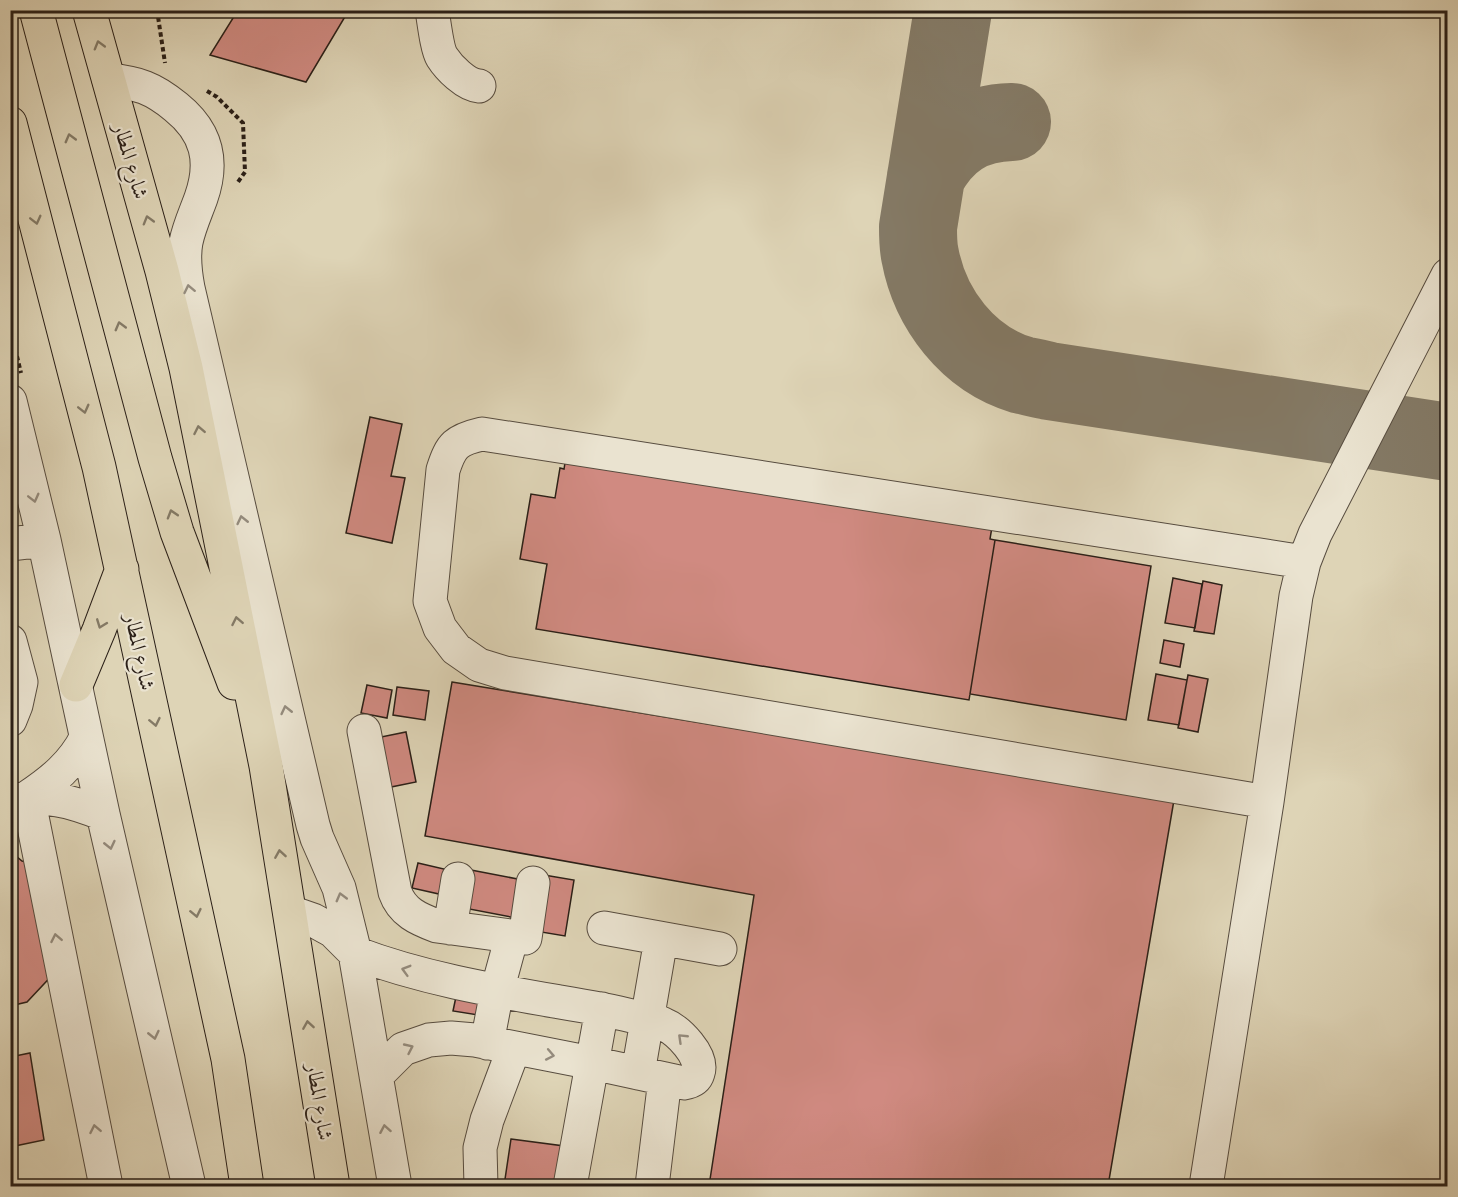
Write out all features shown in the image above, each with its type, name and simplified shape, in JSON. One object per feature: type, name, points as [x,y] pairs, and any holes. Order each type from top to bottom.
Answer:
[{"type":"highway","points":[[36,10],[155,458],[177,532],[266,766]]},
{"type":"highway","name":"شارع المطار","points":[[89,10],[162,271],[186,368],[266,766],[333,1186]]},
{"type":"highway","name":"شارع المطار","points":[[10,123],[99,466],[228,1059],[247,1186]]},
{"type":"highway","points":[[76,685],[122,570]]},
{"type":"street","points":[[432,10],[441,56],[457,75],[473,86],[479,86]]},
{"type":"street","points":[[109,80],[140,85],[156,92],[190,120],[205,147],[207,155],[205,183],[185,244],[184,262],[188,288],[313,825],[339,888],[355,953],[395,1186]]},
{"type":"street","points":[[1206,1186],[1267,802],[1296,596],[1304,562],[1315,534],[1448,275]]},
{"type":"street","points":[[12,416],[44,540],[103,814],[189,1186]]},
{"type":"street","points":[[1267,802],[505,673],[478,665],[456,649],[445,635],[430,602],[443,470],[449,452],[463,439],[482,434],[1304,562]]},
{"type":"street","points":[[10,544],[44,540]]},
{"type":"street","points":[[10,641],[21,682],[10,720]]},
{"type":"street","points":[[364,731],[395,892],[404,908],[411,914],[437,926],[525,938],[533,883]]},
{"type":"street","points":[[19,799],[45,786],[63,770],[79,752],[86,738]]},
{"type":"street","points":[[19,799],[65,801],[103,814]]},
{"type":"street","points":[[19,799],[106,1186]]},
{"type":"street","points":[[450,928],[458,879]]},
{"type":"street","points":[[290,912],[313,920],[333,931],[355,953],[421,975],[602,1009],[665,1024],[688,1044],[695,1054],[699,1069],[694,1079],[684,1083],[501,1045],[451,1038],[429,1040],[403,1049],[376,1076]]},
{"type":"street","points":[[604,928],[720,949]]},
{"type":"street","points":[[481,1186],[480,1148],[501,1045],[497,991],[512,936]]},
{"type":"street","points":[[652,1186],[652,1076],[647,1019],[661,939]]},
{"type":"street","points":[[570,1186],[602,1009]]},
{"type":"path","points":[[157,10],[166,69]]},
{"type":"path","points":[[207,91],[217,97],[243,123],[245,172],[234,189]]},
{"type":"building","points":[[238,10],[349,10],[306,82],[210,55]]},
{"type":"building","points":[[370,417],[402,424],[391,476],[405,478],[392,543],[346,533]]},
{"type":"building","points":[[567,451],[993,521],[990,539],[995,540],[969,700],[536,629],[547,564],[520,559],[531,494],[555,498],[560,468],[564,469]]},
{"type":"building","points":[[995,540],[1151,566],[1126,720],[970,694]]},
{"type":"building","points":[[1173,578],[1202,584],[1195,628],[1165,623]]},
{"type":"building","points":[[1203,581],[1222,585],[1214,634],[1194,631]]},
{"type":"building","points":[[1164,640],[1184,644],[1180,667],[1160,663]]},
{"type":"building","points":[[1156,674],[1187,680],[1179,725],[1148,720]]},
{"type":"building","points":[[1188,675],[1208,679],[1198,732],[1178,728]]},
{"type":"building","points":[[452,682],[1174,800],[1108,1186],[709,1186],[754,895],[425,836]]},
{"type":"building","points":[[367,685],[392,690],[387,718],[361,713]]},
{"type":"building","points":[[397,687],[429,691],[425,720],[393,715]]},
{"type":"building","points":[[406,732],[416,782],[386,788],[376,738]]},
{"type":"building","points":[[10,851],[22,861],[34,863],[58,969],[27,1002],[10,1006]]},
{"type":"building","points":[[418,863],[444,869],[439,894],[412,888]]},
{"type":"building","points":[[471,870],[523,880],[516,918],[464,908]]},
{"type":"building","points":[[544,875],[574,880],[565,936],[535,931]]},
{"type":"building","points":[[457,992],[481,997],[478,1015],[453,1011]]},
{"type":"building","points":[[30,1053],[44,1140],[10,1147],[10,1057]]},
{"type":"building","points":[[511,1139],[564,1146],[558,1186],[504,1186]]},
{"type":"taxiway","points":[[953,10],[918,227],[918,241],[925,275],[933,294],[954,329],[969,344],[985,357],[1003,367],[1022,375],[1049,381],[1448,442]]},
{"type":"taxiway","points":[[926,176],[942,153],[961,136],[984,126],[1012,122]]}]
